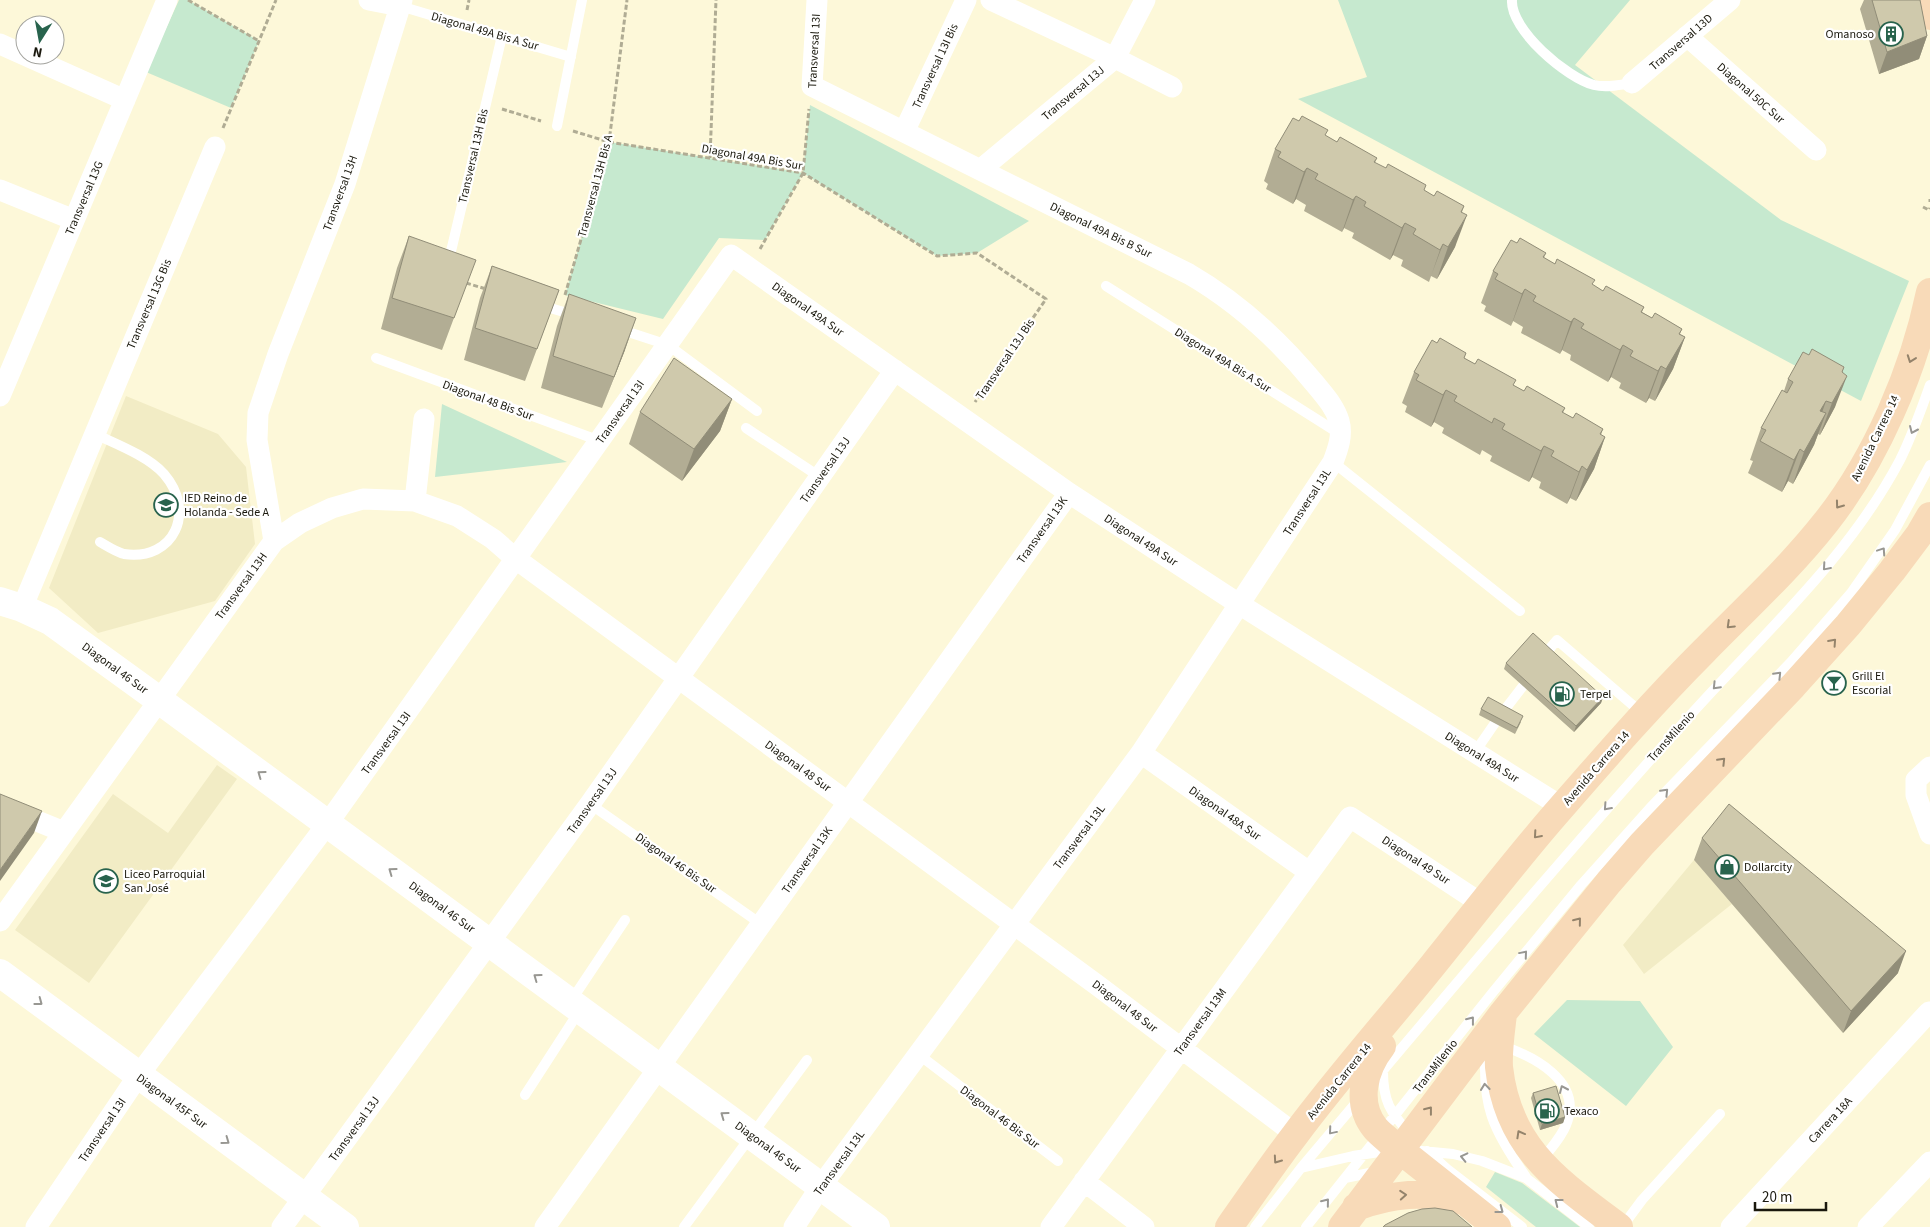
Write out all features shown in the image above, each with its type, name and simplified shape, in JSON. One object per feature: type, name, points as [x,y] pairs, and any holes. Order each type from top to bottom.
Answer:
[{"type":"main road","points":[[1927,0],[1930,16]]},
{"type":"main road","name":"Avenida Carrera 14","points":[[1229,1227],[1296,1134],[1517,858],[1644,714],[1702,652],[1789,566],[1827,522],[1862,470],[1877,441],[1911,360],[1928,306]]},
{"type":"main road","points":[[1620,1227],[1568,1189],[1533,1171],[1526,1145],[1511,1117],[1504,1094],[1493,1040],[1498,1002],[1642,844],[1793,686],[1848,625],[1892,571],[1919,535],[1930,516]]},
{"type":"main road","points":[[1482,904],[1427,988],[1379,1050],[1370,1066],[1364,1083],[1363,1094],[1369,1118],[1399,1152],[1472,1198],[1497,1227]]},
{"type":"main road","points":[[1349,1217],[1399,1152],[1493,1040]]},
{"type":"main road","points":[[1349,1217],[1375,1200],[1395,1196],[1419,1194],[1472,1198]]},
{"type":"street","name":"Transversal 13G","points":[[0,396],[167,0]]},
{"type":"street","name":"Diagonal 49A Bis A Sur","points":[[369,0],[401,3]]},
{"type":"street","name":"Transversal 13I","points":[[812,86],[816,0]]},
{"type":"street","name":"Transversal 13I Bis","points":[[904,132],[966,0]]},
{"type":"street","points":[[991,0],[1172,87]]},
{"type":"street","name":"Transversal 13J","points":[[980,170],[1115,58],[1145,0]]},
{"type":"street","name":"Transversal 13D","points":[[1632,83],[1730,0]]},
{"type":"street","name":"Transversal 13H","points":[[0,921],[274,541],[257,440],[258,413],[278,354],[345,184],[401,3]]},
{"type":"street","name":"Diagonal 50C Sur","points":[[1687,36],[1816,150]]},
{"type":"street","points":[[0,44],[125,100]]},
{"type":"street","name":"Diagonal 49A Bis B Sur","points":[[812,86],[1212,287],[1255,320],[1300,365],[1332,405],[1339,421],[1340,434]]},
{"type":"street","name":"Transversal 13G Bis","points":[[11,604],[95,434],[215,147]]},
{"type":"street","points":[[0,190],[74,220]]},
{"type":"street","name":"Transversal 13I","points":[[36,1227],[138,1076],[328,823],[731,255]]},
{"type":"street","name":"Diagonal 49A Sur","points":[[731,255],[1069,493],[1239,604],[1562,807]]},
{"type":"street","name":"Transversal 13J","points":[[282,1227],[590,804],[895,370]]},
{"type":"street","points":[[415,501],[424,419]]},
{"type":"street","name":"Transversal 13L","points":[[794,1227],[821,1186],[1141,753],[1333,462],[1340,446],[1340,434]]},
{"type":"street","name":"Transversal 13K","points":[[545,1227],[1069,493]]},
{"type":"street","name":"Diagonal 48 Sur","points":[[274,541],[300,523],[332,508],[364,499],[415,501],[457,516],[493,539],[516,560],[1014,924],[1296,1134]]},
{"type":"street","name":"Diagonal 46 Sur","points":[[11,604],[50,621],[160,700],[876,1227]]},
{"type":"street","name":"Diagonal 48A Sur","points":[[1141,753],[1309,872]]},
{"type":"street","points":[[1923,773],[1916,795],[1930,834]]},
{"type":"street","points":[[0,806],[64,832]]},
{"type":"street","name":"Transversal 13M","points":[[1051,1227],[1350,817]]},
{"type":"street","name":"Diagonal 49 Sur","points":[[1350,817],[1482,904]]},
{"type":"street","name":"Diagonal 45F Sur","points":[[0,973],[303,1198],[345,1227]]},
{"type":"street","name":"Carrera 18A","points":[[1731,1227],[1929,1012]]},
{"type":"street","points":[[1868,1227],[1930,1162]]},
{"type":"street","points":[[1084,1181],[1144,1227]]},
{"type":"lane","points":[[558,126],[582,0]]},
{"type":"lane","points":[[1512,0],[1512,8],[1526,36],[1571,76],[1594,85],[1616,86],[1632,83]]},
{"type":"lane","name":"Diagonal 49A Bis A Sur","points":[[401,3],[571,57]]},
{"type":"lane","name":"Transversal 13H Bis","points":[[444,276],[502,36]]},
{"type":"lane","name":"Diagonal 49A Bis A Sur","points":[[1106,286],[1340,434]]},
{"type":"lane","points":[[537,304],[587,319]]},
{"type":"lane","points":[[605,325],[668,345],[757,411]]},
{"type":"lane","name":"Diagonal 48 Bis Sur","points":[[376,358],[600,441]]},
{"type":"lane","name":"TransMilenio","points":[[1255,1227],[1301,1168],[1597,818],[1830,564],[1856,530],[1900,459],[1918,420],[1930,385]]},
{"type":"lane","points":[[746,428],[820,478]]},
{"type":"lane","points":[[95,434],[131,450],[163,474],[176,494],[180,518],[170,540],[150,553],[122,554],[100,542]]},
{"type":"lane","points":[[1333,462],[1520,611]]},
{"type":"lane","name":"TransMilenio","points":[[1306,1227],[1346,1178],[1399,1152],[1498,1002],[1581,885],[1650,808],[1791,662],[1851,593],[1895,530],[1930,465]]},
{"type":"lane","points":[[1546,654],[1557,640],[1644,714]]},
{"type":"lane","points":[[1503,712],[1523,686]]},
{"type":"lane","points":[[1475,752],[1496,723]]},
{"type":"lane","name":"Diagonal 46 Bis Sur","points":[[590,804],[761,924]]},
{"type":"lane","points":[[525,1095],[625,920]]},
{"type":"lane","points":[[1493,1040],[1549,1069],[1562,1084],[1570,1105],[1567,1123],[1561,1135],[1533,1171]]},
{"type":"lane","name":"Diagonal 46 Bis Sur","points":[[918,1054],[1058,1162]]},
{"type":"lane","points":[[684,1227],[807,1060]]},
{"type":"lane","points":[[1383,1070],[1383,1085],[1399,1152]]},
{"type":"lane","points":[[1620,1227],[1720,1114]]},
{"type":"lane","points":[[1346,1178],[1399,1152]]},
{"type":"lane","points":[[1301,1168],[1399,1152],[1453,1154],[1533,1171],[1590,1227]]},
{"type":"lane","points":[[1472,1198],[1522,1227]]},
{"type":"path","points":[[188,0],[259,41]]},
{"type":"path","points":[[215,147],[276,0]]},
{"type":"path","name":"Transversal 13H Bis A","points":[[560,311],[609,142],[627,0]]},
{"type":"path","points":[[710,158],[716,0]]},
{"type":"path","name":"Transversal 13I","points":[[749,268],[803,173],[812,86]]},
{"type":"path","name":"Diagonal 49A Bis Sur","points":[[486,104],[609,142],[803,173],[937,256],[977,253],[1046,299]]},
{"type":"path","points":[[1923,207],[1929,210],[1930,208]]},
{"type":"path","points":[[444,276],[491,290]]},
{"type":"path","name":"Transversal 13J Bis","points":[[964,419],[1046,299]]},
{"type":"shaded area","name":"IED Reino de Holanda - Sede A","points":[[126,396],[218,434],[246,467],[255,544],[215,601],[98,633],[49,588]]},
{"type":"shaded area","name":"Liceo Parroquial San José","points":[[217,765],[237,779],[89,983],[15,930],[113,794],[168,833]]},
{"type":"shaded area","points":[[1694,860],[1732,904],[1644,974],[1623,945]]},
{"type":"green space","points":[[179,0],[188,0],[259,41],[231,108],[146,72]]},
{"type":"green space","points":[[1338,0],[1630,0],[1575,65],[1781,220],[1909,281],[1861,401],[1298,99],[1367,77]]},
{"type":"green space","points":[[810,105],[1029,221],[977,253],[937,256],[803,173]]},
{"type":"green space","points":[[609,142],[803,173],[765,240],[719,238],[663,319],[565,295]]},
{"type":"green space","points":[[442,404],[567,462],[435,477]]},
{"type":"green space","points":[[1567,1000],[1640,1001],[1673,1047],[1626,1106],[1534,1034]]},
{"type":"green space","points":[[1495,1172],[1522,1183],[1580,1227],[1536,1227],[1486,1187]]},
{"type":"building","points":[[1872,0],[1920,0],[1927,36],[1887,52]]},
{"type":"building","points":[[1302,116],[1328,130],[1325,135],[1337,142],[1340,137],[1377,158],[1374,162],[1386,168],[1388,164],[1426,185],[1424,190],[1434,196],[1437,191],[1464,206],[1461,212],[1467,215],[1448,247],[1443,244],[1440,250],[1413,234],[1416,229],[1405,223],[1402,228],[1364,206],[1366,202],[1356,196],[1353,200],[1315,179],[1318,174],[1307,168],[1304,172],[1278,157],[1281,152],[1275,149],[1293,118],[1299,121]]},
{"type":"building","points":[[409,236],[476,260],[454,318],[392,298]]},
{"type":"building","points":[[1520,238],[1546,253],[1543,257],[1555,264],[1557,259],[1595,280],[1592,284],[1603,291],[1606,286],[1644,307],[1641,312],[1652,318],[1655,313],[1682,329],[1679,334],[1685,337],[1666,369],[1661,366],[1658,371],[1630,356],[1633,351],[1623,345],[1620,350],[1581,328],[1584,324],[1574,318],[1571,322],[1533,301],[1536,296],[1525,289],[1522,294],[1495,279],[1498,274],[1493,271],[1511,240],[1517,243]]},
{"type":"building","points":[[492,266],[559,290],[537,349],[475,328]]},
{"type":"building","points":[[569,294],[636,318],[614,377],[553,356]]},
{"type":"building","points":[[1440,338],[1466,353],[1464,358],[1475,364],[1478,359],[1516,380],[1513,385],[1524,391],[1527,386],[1565,408],[1562,412],[1573,418],[1576,413],[1603,429],[1600,434],[1605,437],[1587,470],[1582,466],[1579,472],[1551,456],[1554,451],[1544,446],[1541,451],[1502,429],[1505,424],[1494,418],[1492,423],[1454,401],[1457,396],[1446,390],[1443,395],[1416,380],[1419,375],[1414,372],[1432,340],[1437,343]]},
{"type":"building","points":[[1812,349],[1844,367],[1842,372],[1847,376],[1832,403],[1826,401],[1820,411],[1826,413],[1804,452],[1800,449],[1794,460],[1760,441],[1766,430],[1761,428],[1782,390],[1787,393],[1793,382],[1788,379],[1803,352],[1809,355]]},
{"type":"building","points":[[674,358],[732,399],[694,449],[640,412]]},
{"type":"building","name":"Terpel","points":[[1533,633],[1603,697],[1576,726],[1506,663]]},
{"type":"building","points":[[1488,697],[1523,716],[1517,728],[1481,709]]},
{"type":"building","points":[[0,794],[42,811],[0,870]]},
{"type":"building","points":[[1729,804],[1906,951],[1851,1011],[1702,838]]},
{"type":"building","name":"Texaco","points":[[1556,1086],[1565,1117],[1542,1124],[1533,1093]]},
{"type":"building","points":[[1435,1208],[1453,1211],[1472,1227],[1383,1227],[1408,1213]]},
{"type":"place","name":"Omanoso","points":[[1891,34]]},
{"type":"place","name":"IED Reino de Holanda - Sede A","points":[[166,505]]},
{"type":"place","name":"Grill El Escorial","points":[[1834,683]]},
{"type":"place","name":"Terpel","points":[[1562,694]]},
{"type":"place","name":"Dollarcity","points":[[1727,867]]},
{"type":"place","name":"Liceo Parroquial San José","points":[[106,881]]},
{"type":"place","name":"Texaco","points":[[1547,1111]]}]
